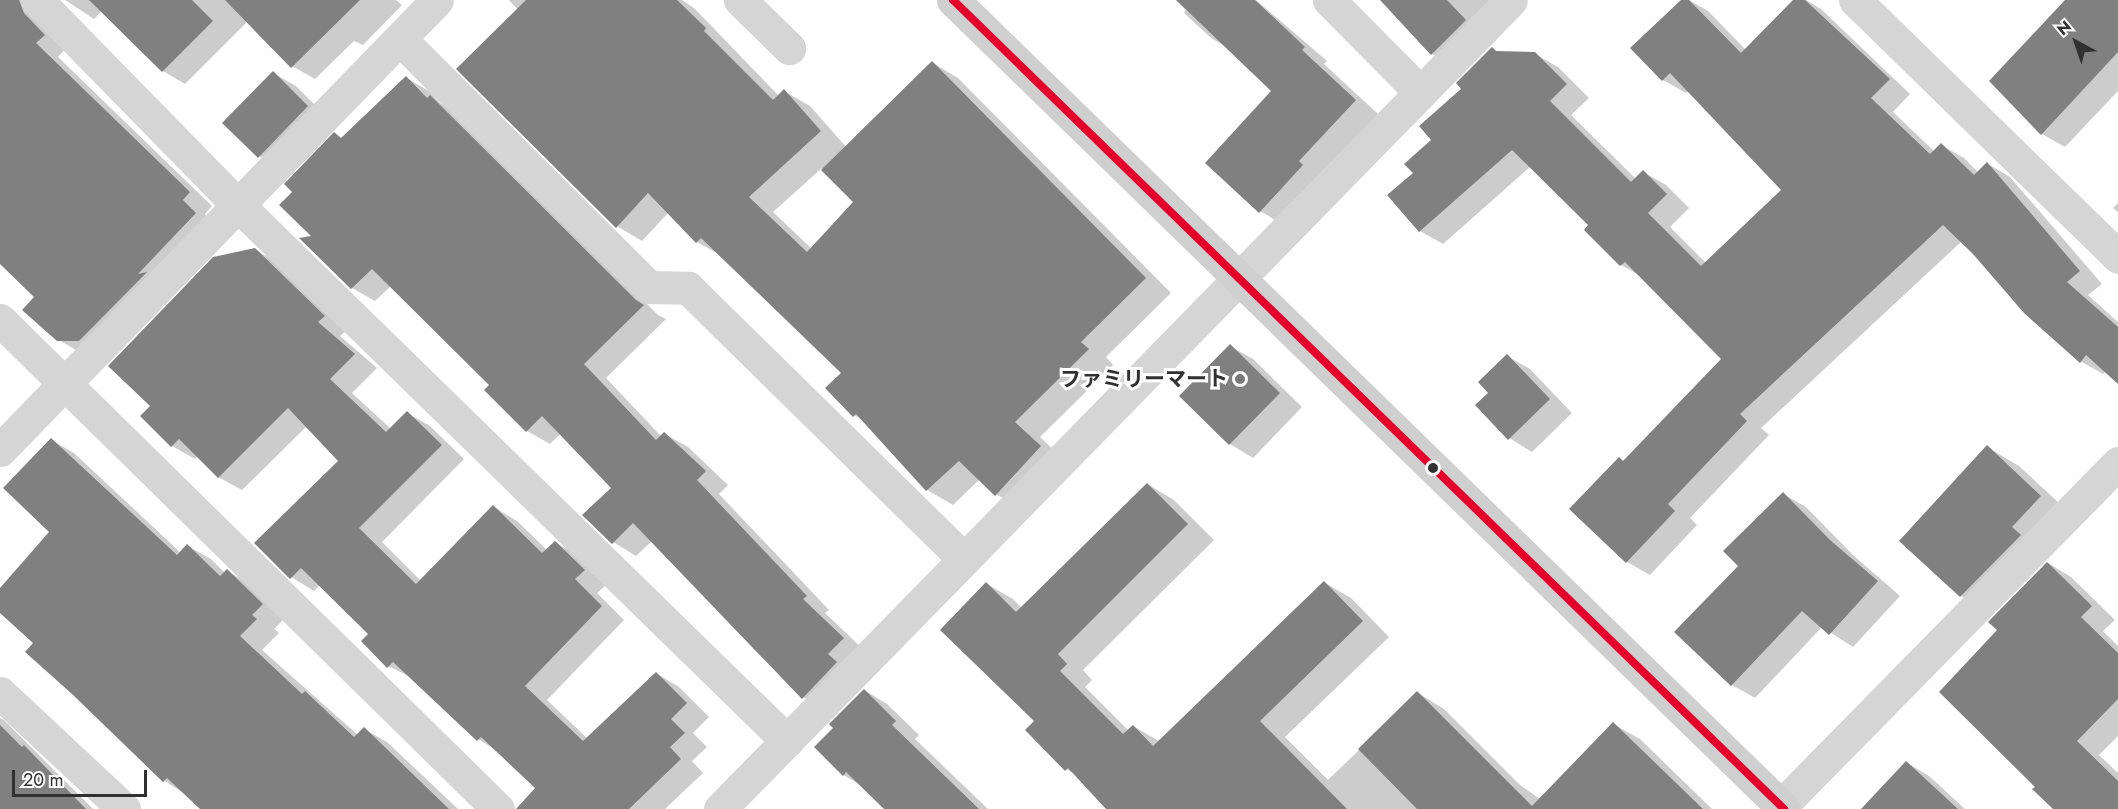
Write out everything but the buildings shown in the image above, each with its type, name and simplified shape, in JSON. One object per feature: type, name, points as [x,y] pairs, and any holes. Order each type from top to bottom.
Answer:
[{"type":"street","points":[[37,0],[239,206],[787,741]]},
{"type":"street","points":[[0,450],[437,0]]},
{"type":"street","points":[[740,0],[789,48]]},
{"type":"street","points":[[953,0],[1781,808],[2118,463]]},
{"type":"street","points":[[1329,0],[1420,92]]},
{"type":"street","points":[[720,809],[1236,278],[1511,0]]},
{"type":"street","points":[[1855,0],[2118,257]]},
{"type":"street","points":[[400,39],[649,287],[688,288],[964,559]]},
{"type":"street","points":[[0,321],[498,809]]},
{"type":"street","points":[[0,693],[124,809]]},
{"type":"transit line","points":[[953,0],[1784,809]]},
{"type":"place","name":"ファミリーマート","points":[[1240,379]]}]
